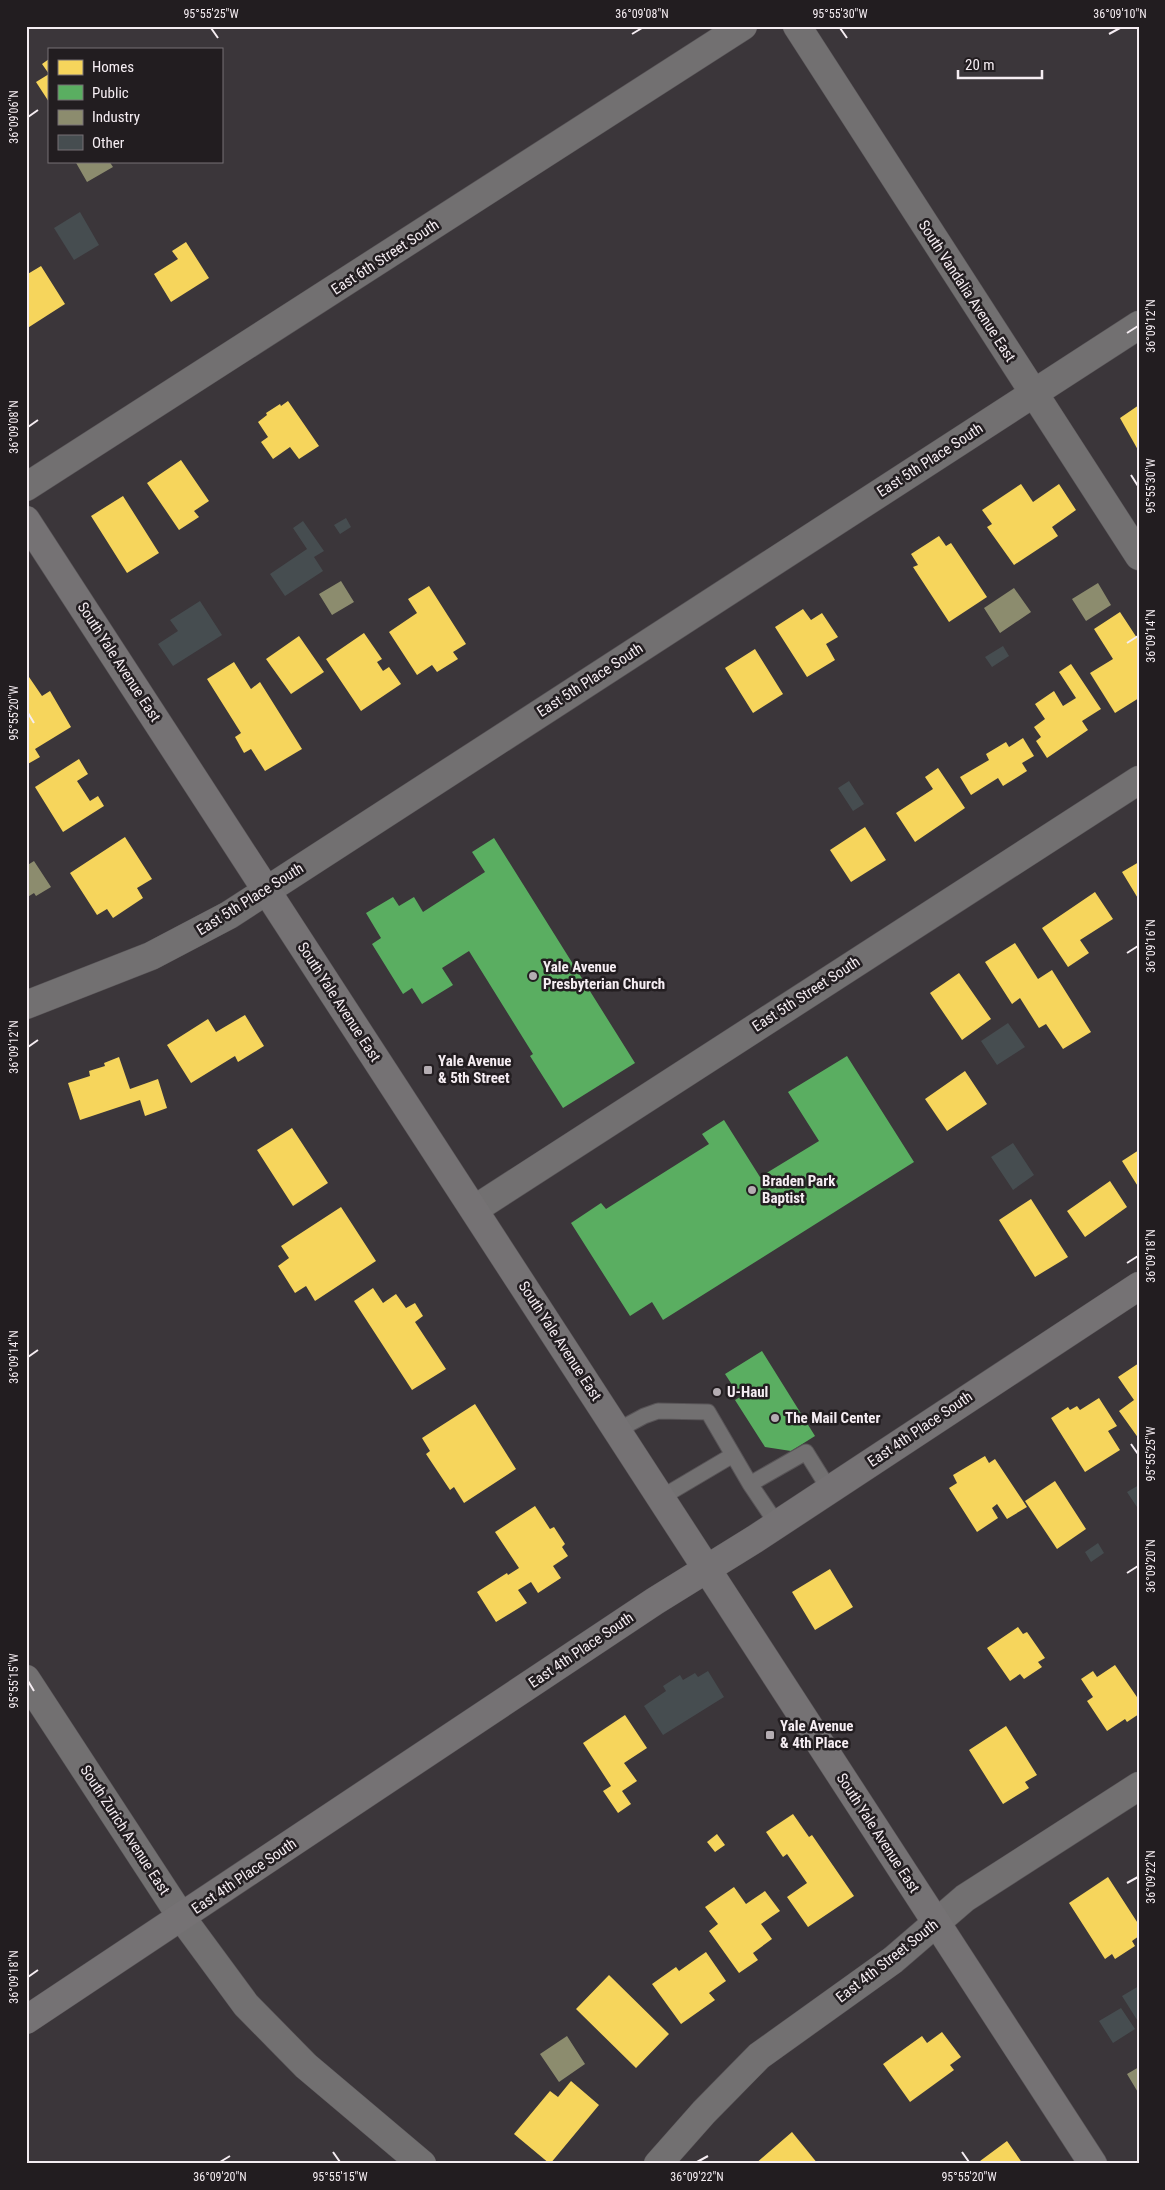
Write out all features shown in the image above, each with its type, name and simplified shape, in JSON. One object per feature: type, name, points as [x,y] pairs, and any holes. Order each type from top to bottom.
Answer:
[{"type":"main road","name":"South Yale Avenue East","points":[[26,520],[662,1497],[936,1924],[1093,2164]]},
{"type":"main road","name":"East 4th Place South","points":[[26,2020],[182,1918],[638,1612],[778,1524],[1139,1286]]},
{"type":"street","name":"South Vandalia Avenue East","points":[[797,26],[1139,556]]},
{"type":"street","name":"East 6th Street South","points":[[26,487],[729,30]]},
{"type":"street","name":"East 5th Place South","points":[[26,1005],[151,956],[229,915],[1139,325]]},
{"type":"street","name":"East 5th Street South","points":[[475,1210],[1139,780]]},
{"type":"street","name":"South Zurich Avenue East","points":[[26,1679],[182,1918],[246,2005],[306,2066],[422,2164]]},
{"type":"street","name":"East 4th Street South","points":[[658,2164],[704,2112],[760,2056],[893,1960],[965,1898],[1139,1786]]},
{"type":"lane","points":[[618,1430],[658,1411],[708,1412],[750,1484],[778,1524]]},
{"type":"lane","points":[[750,1484],[806,1452],[829,1489]]},
{"type":"lane","points":[[662,1497],[733,1455]]},
{"type":"building: Homes","points":[[48,60],[48,73],[42,64]]},
{"type":"building: Homes","points":[[48,75],[48,100],[36,82]]},
{"type":"building: Homes","points":[[186,242],[209,278],[171,302],[154,274],[178,259],[172,251]]},
{"type":"building: Homes","points":[[41,266],[65,304],[26,329],[26,275]]},
{"type":"building: Homes","points":[[288,401],[319,446],[299,459],[290,447],[273,459],[261,442],[268,437],[258,422],[267,415],[266,413]]},
{"type":"building: Homes","points":[[1139,405],[1139,449],[1138,450],[1120,418]]},
{"type":"building: Homes","points":[[181,460],[209,501],[194,511],[199,517],[179,530],[147,483]]},
{"type":"building: Homes","points":[[1021,484],[1033,502],[1059,484],[1076,510],[1052,527],[1058,536],[1014,565],[987,527],[992,524],[982,510]]},
{"type":"building: Homes","points":[[123,496],[159,553],[127,573],[91,516]]},
{"type":"building: Homes","points":[[939,536],[946,546],[951,543],[987,597],[949,622],[913,567],[918,565],[911,554]]},
{"type":"building: Homes","points":[[429,586],[466,644],[453,652],[458,659],[437,672],[432,665],[417,675],[389,632],[417,613],[408,599]]},
{"type":"building: Homes","points":[[803,609],[811,620],[822,613],[838,637],[826,644],[835,660],[807,677],[775,627]]},
{"type":"building: Homes","points":[[1120,612],[1139,641],[1137,646],[1139,650],[1139,698],[1115,713],[1090,673],[1113,659],[1094,629]]},
{"type":"building: Homes","points":[[364,633],[382,659],[377,662],[383,671],[389,667],[401,684],[361,711],[326,659]]},
{"type":"building: Homes","points":[[299,636],[324,672],[291,694],[266,659]]},
{"type":"building: Homes","points":[[755,649],[783,694],[753,713],[725,668]]},
{"type":"building: Homes","points":[[234,662],[251,689],[260,682],[302,749],[265,771],[251,749],[244,753],[235,737],[241,733],[207,679]]},
{"type":"building: Homes","points":[[1071,664],[1101,709],[1082,721],[1088,730],[1047,758],[1036,741],[1041,737],[1034,727],[1045,719],[1035,704],[1054,691],[1063,706],[1076,698],[1059,672]]},
{"type":"building: Homes","points":[[29,677],[42,696],[50,691],[71,727],[35,749],[40,757],[26,765],[26,678]]},
{"type":"building: Homes","points":[[1023,738],[1034,756],[1022,763],[1027,771],[1003,786],[998,778],[971,795],[960,777],[989,760],[986,754],[1006,742],[1009,747]]},
{"type":"building: Homes","points":[[79,759],[88,774],[77,781],[90,801],[98,796],[104,806],[63,832],[35,787]]},
{"type":"building: Homes","points":[[938,768],[965,808],[915,842],[896,813],[933,789],[925,777]]},
{"type":"building: Homes","points":[[865,827],[886,860],[851,882],[830,850]]},
{"type":"building: Homes","points":[[125,837],[152,879],[137,888],[143,898],[113,918],[107,909],[97,915],[70,873]]},
{"type":"building: Homes","points":[[1139,862],[1139,900],[1122,872]]},
{"type":"building: Homes","points":[[1095,892],[1113,919],[1080,940],[1089,953],[1068,967],[1042,928]]},
{"type":"building: Homes","points":[[1015,943],[1038,979],[1052,970],[1091,1032],[1063,1049],[1046,1024],[1039,1028],[1020,998],[1012,1004],[985,962]]},
{"type":"building: Homes","points":[[959,973],[991,1019],[962,1040],[930,993]]},
{"type":"building: Homes","points":[[245,1015],[264,1046],[238,1062],[235,1056],[191,1083],[167,1045],[208,1019],[216,1032]]},
{"type":"building: Homes","points":[[119,1057],[130,1089],[158,1079],[167,1108],[145,1116],[140,1100],[80,1120],[68,1083],[90,1076],[89,1071],[105,1066],[104,1063]]},
{"type":"building: Homes","points":[[965,1071],[987,1104],[947,1131],[925,1099]]},
{"type":"building: Homes","points":[[292,1128],[328,1183],[293,1206],[257,1150]]},
{"type":"building: Homes","points":[[1139,1150],[1139,1188],[1122,1161]]},
{"type":"building: Homes","points":[[1110,1181],[1127,1207],[1085,1237],[1067,1211]]},
{"type":"building: Homes","points":[[1031,1199],[1068,1257],[1035,1277],[999,1220]]},
{"type":"building: Homes","points":[[341,1207],[376,1261],[315,1301],[306,1286],[295,1293],[278,1266],[289,1258],[281,1246]]},
{"type":"building: Homes","points":[[373,1288],[383,1303],[396,1294],[406,1308],[415,1303],[423,1316],[415,1322],[446,1369],[412,1390],[354,1301]]},
{"type":"building: Homes","points":[[1139,1363],[1139,1439],[1119,1411],[1134,1400],[1118,1377]]},
{"type":"building: Homes","points":[[1099,1398],[1117,1426],[1108,1431],[1120,1450],[1085,1472],[1051,1418],[1068,1407],[1070,1410],[1077,1406],[1080,1410]]},
{"type":"building: Homes","points":[[475,1404],[516,1469],[464,1503],[454,1487],[450,1490],[426,1454],[430,1451],[422,1438]]},
{"type":"building: Homes","points":[[985,1456],[989,1463],[995,1459],[1027,1507],[1007,1519],[997,1504],[992,1508],[998,1518],[977,1532],[949,1488],[957,1483],[953,1475]]},
{"type":"building: Homes","points":[[1055,1481],[1086,1529],[1057,1549],[1025,1501]]},
{"type":"building: Homes","points":[[535,1506],[550,1529],[554,1527],[565,1544],[562,1547],[568,1556],[553,1566],[561,1578],[538,1593],[531,1582],[518,1590],[527,1603],[496,1622],[477,1592],[507,1573],[508,1575],[519,1568],[495,1532]]},
{"type":"building: Homes","points":[[830,1569],[853,1607],[815,1630],[792,1592]]},
{"type":"building: Homes","points":[[1018,1627],[1023,1634],[1027,1632],[1045,1658],[1038,1662],[1042,1667],[1024,1679],[1020,1674],[1010,1681],[987,1648]]},
{"type":"building: Homes","points":[[1115,1665],[1139,1700],[1139,1714],[1127,1722],[1125,1719],[1107,1731],[1087,1701],[1093,1697],[1081,1679],[1093,1671],[1097,1677]]},
{"type":"building: Homes","points":[[625,1715],[647,1748],[624,1763],[637,1781],[622,1791],[631,1804],[618,1813],[603,1791],[611,1786],[583,1743]]},
{"type":"building: Homes","points":[[1006,1726],[1037,1775],[1025,1782],[1029,1788],[1003,1804],[969,1750]]},
{"type":"building: Homes","points":[[793,1814],[809,1837],[812,1835],[854,1896],[808,1927],[787,1897],[807,1883],[787,1854],[783,1857],[766,1832]]},
{"type":"building: Homes","points":[[717,1834],[725,1845],[715,1852],[707,1842]]},
{"type":"building: Homes","points":[[1108,1877],[1139,1925],[1139,1936],[1132,1941],[1135,1946],[1115,1959],[1112,1954],[1105,1959],[1069,1903]]},
{"type":"building: Homes","points":[[734,1887],[746,1904],[765,1891],[780,1911],[761,1924],[772,1939],[753,1953],[758,1960],[739,1973],[709,1931],[718,1924],[705,1907]]},
{"type":"building: Homes","points":[[706,1952],[726,1981],[709,1993],[715,2000],[681,2024],[652,1984],[676,1967],[679,1971]]},
{"type":"building: Homes","points":[[609,1975],[669,2034],[636,2068],[576,2009]]},
{"type":"building: Homes","points":[[942,2032],[961,2057],[950,2065],[954,2070],[910,2102],[883,2064],[922,2036],[927,2043]]},
{"type":"building: Homes","points":[[571,2081],[599,2105],[550,2164],[514,2134],[550,2091],[558,2097]]},
{"type":"building: Homes","points":[[792,2132],[818,2164],[755,2164]]},
{"type":"building: Homes","points":[[1007,2141],[1023,2164],[976,2164]]},
{"type":"building: Public","name":"Yale Avenue Presbyterian Church","points":[[494,838],[635,1063],[563,1108],[530,1056],[533,1054],[469,951],[442,968],[453,985],[422,1004],[412,988],[403,994],[372,944],[381,938],[366,913],[393,897],[399,906],[414,897],[423,912],[485,872],[472,852]]},
{"type":"building: Public","name":"Braden Park Baptist","points":[[847,1056],[914,1162],[663,1320],[652,1302],[630,1316],[571,1223],[601,1203],[606,1209],[709,1144],[702,1134],[724,1120],[760,1177],[819,1141],[788,1092]]},
{"type":"building: Public","name":"The Mail Center","points":[[762,1351],[815,1436],[791,1451],[765,1447],[735,1400],[740,1397],[725,1374]]},
{"type":"building: Industry","points":[[76,162],[110,162],[113,167],[87,182]]},
{"type":"building: Industry","points":[[341,581],[354,602],[332,615],[319,594]]},
{"type":"building: Industry","points":[[1098,583],[1111,605],[1086,621],[1072,599]]},
{"type":"building: Industry","points":[[1014,588],[1031,612],[1000,633],[984,608]]},
{"type":"building: Industry","points":[[34,861],[51,887],[36,896],[34,893],[26,898],[26,866]]},
{"type":"building: Industry","points":[[567,2036],[585,2064],[559,2082],[540,2054]]},
{"type":"building: Industry","points":[[1139,2067],[1139,2094],[1127,2074]]},
{"type":"building: Other","points":[[80,212],[99,245],[74,260],[54,228]]},
{"type":"building: Other","points":[[346,518],[351,527],[340,534],[334,525]]},
{"type":"building: Other","points":[[303,521],[324,551],[314,557],[323,571],[285,596],[270,574],[307,549],[293,528]]},
{"type":"building: Other","points":[[200,601],[222,635],[173,666],[158,644],[178,631],[170,620]]},
{"type":"building: Other","points":[[1003,646],[1009,656],[992,667],[985,657]]},
{"type":"building: Other","points":[[849,781],[864,804],[853,811],[838,788]]},
{"type":"building: Other","points":[[1008,1023],[1025,1047],[997,1065],[981,1041]]},
{"type":"building: Other","points":[[1013,1143],[1034,1175],[1013,1190],[991,1157]]},
{"type":"building: Other","points":[[1139,1485],[1139,1510],[1127,1492]]},
{"type":"building: Other","points":[[1098,1543],[1104,1553],[1091,1562],[1085,1552]]},
{"type":"building: Other","points":[[708,1671],[724,1697],[663,1735],[644,1706],[666,1691],[663,1686],[680,1675],[683,1680],[695,1673],[698,1677]]},
{"type":"building: Other","points":[[1139,1986],[1139,2023],[1122,1996]]},
{"type":"building: Other","points":[[1121,2008],[1135,2029],[1113,2043],[1099,2021]]},
{"type":"place","name":"Yale Avenue Presbyterian Church","points":[[533,976]]},
{"type":"place","name":"Yale Avenue & 5th Street","points":[[428,1070]]},
{"type":"place","name":"Braden Park Baptist","points":[[752,1190]]},
{"type":"place","name":"U-Haul","points":[[717,1392]]},
{"type":"place","name":"The Mail Center","points":[[775,1418]]},
{"type":"place","name":"Yale Avenue & 4th Place","points":[[770,1735]]}]
